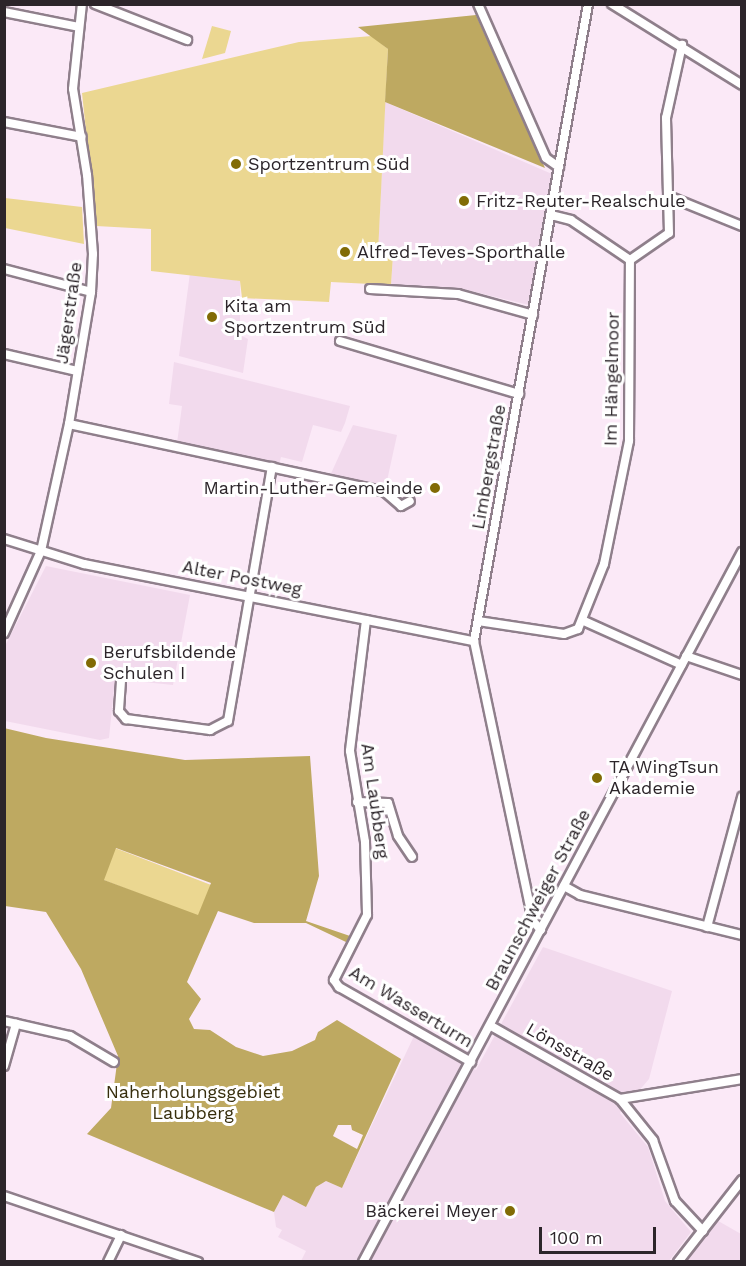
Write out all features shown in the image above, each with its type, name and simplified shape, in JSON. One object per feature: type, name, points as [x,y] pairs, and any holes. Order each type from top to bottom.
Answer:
[{"type":"street","name":"Jägerstraße","points":[[4,633],[41,551],[69,424],[91,292],[92,236],[82,137],[73,90],[82,4]]},
{"type":"street","points":[[95,4],[187,40]]},
{"type":"street","points":[[478,4],[546,158],[559,167]]},
{"type":"street","name":"Limbergstraße","points":[[541,930],[533,921],[474,641],[588,4]]},
{"type":"street","points":[[612,4],[682,45],[741,85]]},
{"type":"street","points":[[4,12],[79,27]]},
{"type":"street","points":[[551,215],[571,220],[630,260],[667,237],[670,226],[666,118],[682,45]]},
{"type":"street","points":[[4,122],[82,137]]},
{"type":"street","points":[[668,196],[741,226]]},
{"type":"street","name":"Im Hängelmoor","points":[[584,621],[609,543],[630,441],[630,260]]},
{"type":"street","points":[[4,269],[91,292]]},
{"type":"street","points":[[370,290],[458,294],[533,315]]},
{"type":"street","points":[[340,341],[519,394]]},
{"type":"street","points":[[4,354],[77,371]]},
{"type":"street","points":[[69,424],[386,492],[401,506],[410,501]]},
{"type":"street","points":[[121,681],[118,711],[126,719],[210,730],[228,721],[272,467]]},
{"type":"street","name":"Alter Postweg","points":[[4,539],[84,564],[474,641]]},
{"type":"street","name":"Braunschweiger Straße","points":[[363,1262],[491,1026],[680,660],[741,552]]},
{"type":"street","name":"Am Laubberg","points":[[366,620],[350,751],[368,870],[367,915]]},
{"type":"street","points":[[478,621],[564,634],[578,629],[584,621],[680,660],[741,675]]},
{"type":"street","points":[[707,927],[741,797]]},
{"type":"street","points":[[357,802],[388,803],[398,836],[412,857]]},
{"type":"street","points":[[564,886],[579,895],[741,935]]},
{"type":"street","name":"Am Wasserturm","points":[[367,915],[334,980],[347,991],[471,1062]]},
{"type":"street","points":[[4,1021],[70,1036],[114,1062]]},
{"type":"street","points":[[4,1066],[16,1024]]},
{"type":"street","name":"Lönsstraße","points":[[491,1026],[620,1099],[741,1079]]},
{"type":"street","points":[[620,1099],[653,1140],[675,1201],[703,1231]]},
{"type":"street","points":[[678,1262],[741,1180]]},
{"type":"street","points":[[4,1196],[198,1262]]},
{"type":"street","points":[[108,1262],[121,1235]]},
{"type":"shaded area","points":[[212,26],[231,31],[225,53],[202,59]]},
{"type":"shaded area","name":"Sportzentrum Süd","points":[[372,36],[388,49],[378,253],[393,255],[391,285],[331,282],[329,302],[242,298],[240,281],[151,271],[151,229],[96,226],[82,93],[299,42]]},
{"type":"shaded area","name":"Fritz-Reuter-Realschule","points":[[385,102],[552,174],[529,305],[459,288],[391,285],[393,256],[378,254]]},
{"type":"shaded area","points":[[5,198],[82,207],[84,244],[5,228]]},
{"type":"shaded area","name":"Kita am Sportzentrum Süd","points":[[190,273],[240,281],[240,335],[248,339],[243,373],[179,356]]},
{"type":"shaded area","points":[[174,362],[350,406],[345,423],[341,432],[313,425],[302,462],[281,457],[279,465],[177,443],[182,406],[169,404]]},
{"type":"shaded area","points":[[353,425],[397,435],[385,490],[329,478]]},
{"type":"shaded area","name":"Berufsbildende Schulen I","points":[[46,566],[190,595],[173,685],[115,679],[109,738],[100,740],[5,721],[5,646]]},
{"type":"shaded area","points":[[115,848],[211,885],[199,917],[103,880]]},
{"type":"shaded area","points":[[543,947],[672,991],[649,1079],[620,1113],[648,1147],[665,1201],[691,1232],[669,1261],[301,1261],[306,1251],[278,1237],[282,1230],[276,1227],[274,1212],[283,1195],[326,1181],[342,1188],[414,1036],[476,1070]]},
{"type":"shaded area","points":[[713,1218],[741,1234],[741,1261],[678,1262]]},
{"type":"green space","points":[[476,15],[545,168],[385,102],[388,49],[358,27]]},
{"type":"green space","name":"Naherholungsgebiet Laubberg","points":[[4,728],[46,738],[185,760],[310,756],[319,876],[306,921],[350,936],[346,942],[306,923],[254,923],[218,911],[187,982],[201,999],[189,1019],[194,1029],[210,1030],[236,1047],[263,1056],[292,1051],[315,1040],[318,1032],[337,1020],[401,1059],[342,1188],[326,1181],[316,1187],[306,1207],[283,1195],[274,1212],[87,1134],[111,1108],[118,1056],[81,969],[46,912],[5,906]],"holes":[[[116,848],[211,883],[198,915],[104,880]],[[338,1125],[351,1125],[352,1130],[363,1135],[357,1149],[333,1136]]]},
{"type":"place","name":"Sportzentrum Süd","points":[[236,164]]},
{"type":"place","name":"Fritz-Reuter-Realschule","points":[[464,201]]},
{"type":"place","name":"Alfred-Teves-Sporthalle","points":[[345,252]]},
{"type":"place","name":"Kita am Sportzentrum Süd","points":[[212,317]]},
{"type":"place","name":"Martin-Luther-Gemeinde","points":[[435,488]]},
{"type":"place","name":"Berufsbildende Schulen I","points":[[91,663]]},
{"type":"place","name":"TA WingTsun Akademie","points":[[597,778]]},
{"type":"place","name":"Bäckerei Meyer","points":[[510,1211]]}]
